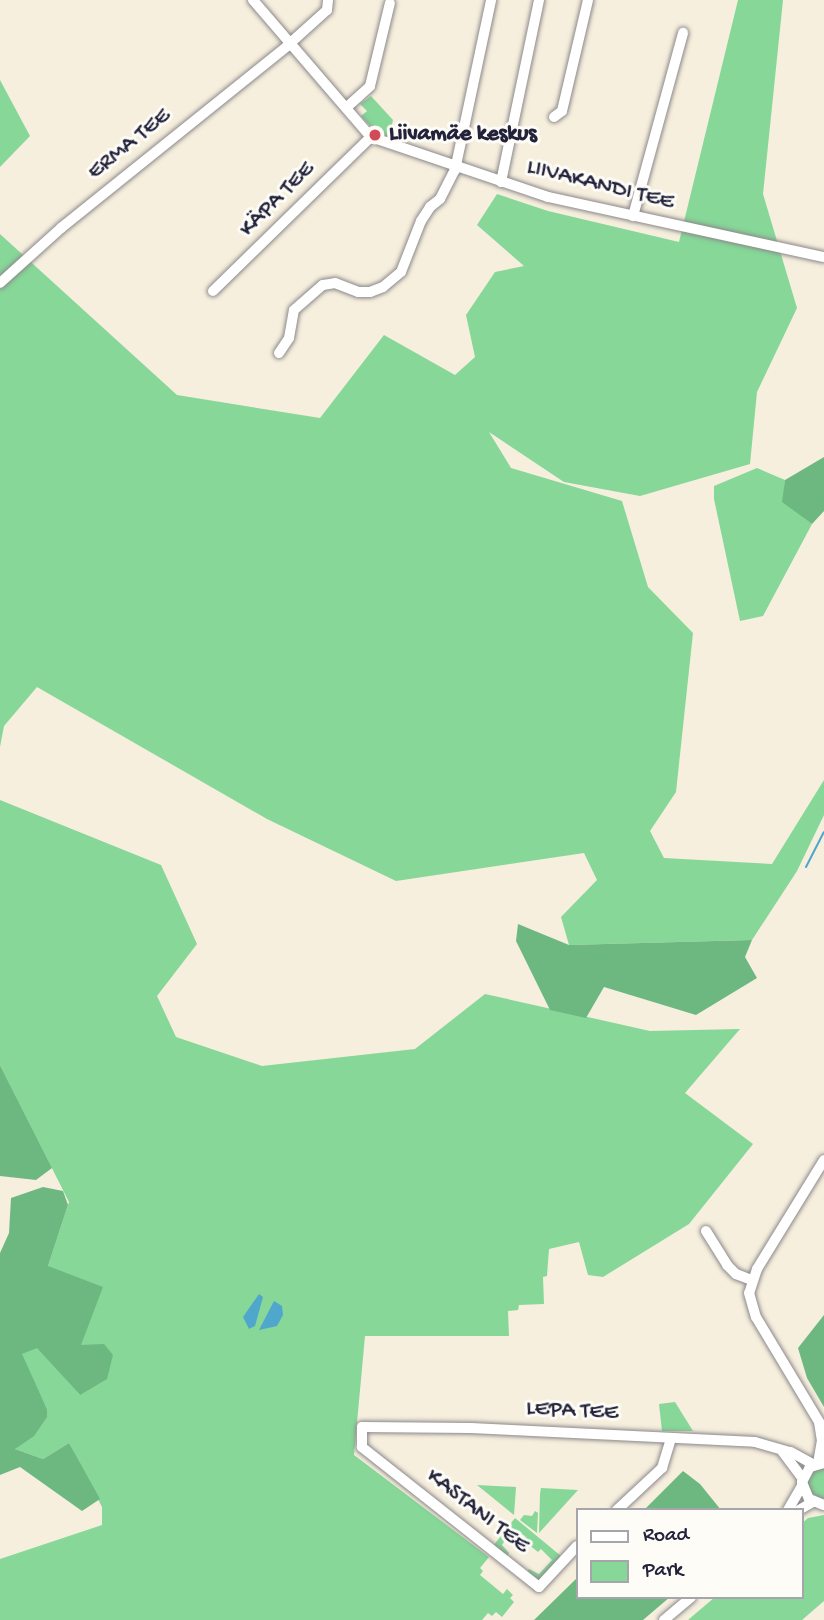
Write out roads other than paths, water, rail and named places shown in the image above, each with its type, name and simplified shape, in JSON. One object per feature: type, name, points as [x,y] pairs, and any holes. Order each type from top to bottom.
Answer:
[{"type":"street","points":[[253,0],[371,137]]},
{"type":"street","name":"ERMA TEE","points":[[0,283],[61,228],[289,43],[327,10],[328,0]]},
{"type":"street","points":[[279,353],[289,338],[294,310],[323,285],[335,283],[358,292],[370,292],[394,280],[401,272],[421,221],[429,207],[440,199],[456,167],[491,0]]},
{"type":"street","points":[[501,182],[539,0]]},
{"type":"street","points":[[554,117],[562,111],[588,0]]},
{"type":"street","points":[[347,107],[370,86],[390,3]]},
{"type":"street","points":[[633,216],[683,33]]},
{"type":"street","name":"LIIVAKANDI TEE","points":[[371,137],[548,197],[824,257]]},
{"type":"street","name":"KÄPA TEE","points":[[213,291],[371,137]]},
{"type":"street","points":[[789,1508],[802,1482],[819,1463],[822,1425],[752,1309],[749,1293],[752,1280],[824,1160]]},
{"type":"street","points":[[706,1231],[732,1270],[752,1280]]},
{"type":"street","name":"LEPA TEE","points":[[362,1427],[471,1428],[755,1442],[819,1463]]},
{"type":"street","name":"KASTANI TEE","points":[[362,1427],[362,1447],[539,1587],[576,1547]]},
{"type":"street","points":[[619,1508],[662,1468],[671,1438]]},
{"type":"street","points":[[780,1449],[794,1463],[805,1496],[819,1503]]},
{"type":"street","points":[[664,1620],[689,1599]]},
{"type":"water","points":[[259,1294],[263,1297],[255,1326],[249,1329],[243,1317]]},
{"type":"water","points":[[274,1301],[282,1306],[283,1315],[277,1326],[259,1330]]},
{"type":"waterway","points":[[806,867],[824,832]]},
{"type":"place","name":"Liivamäe keskus","points":[[375,135]]}]
